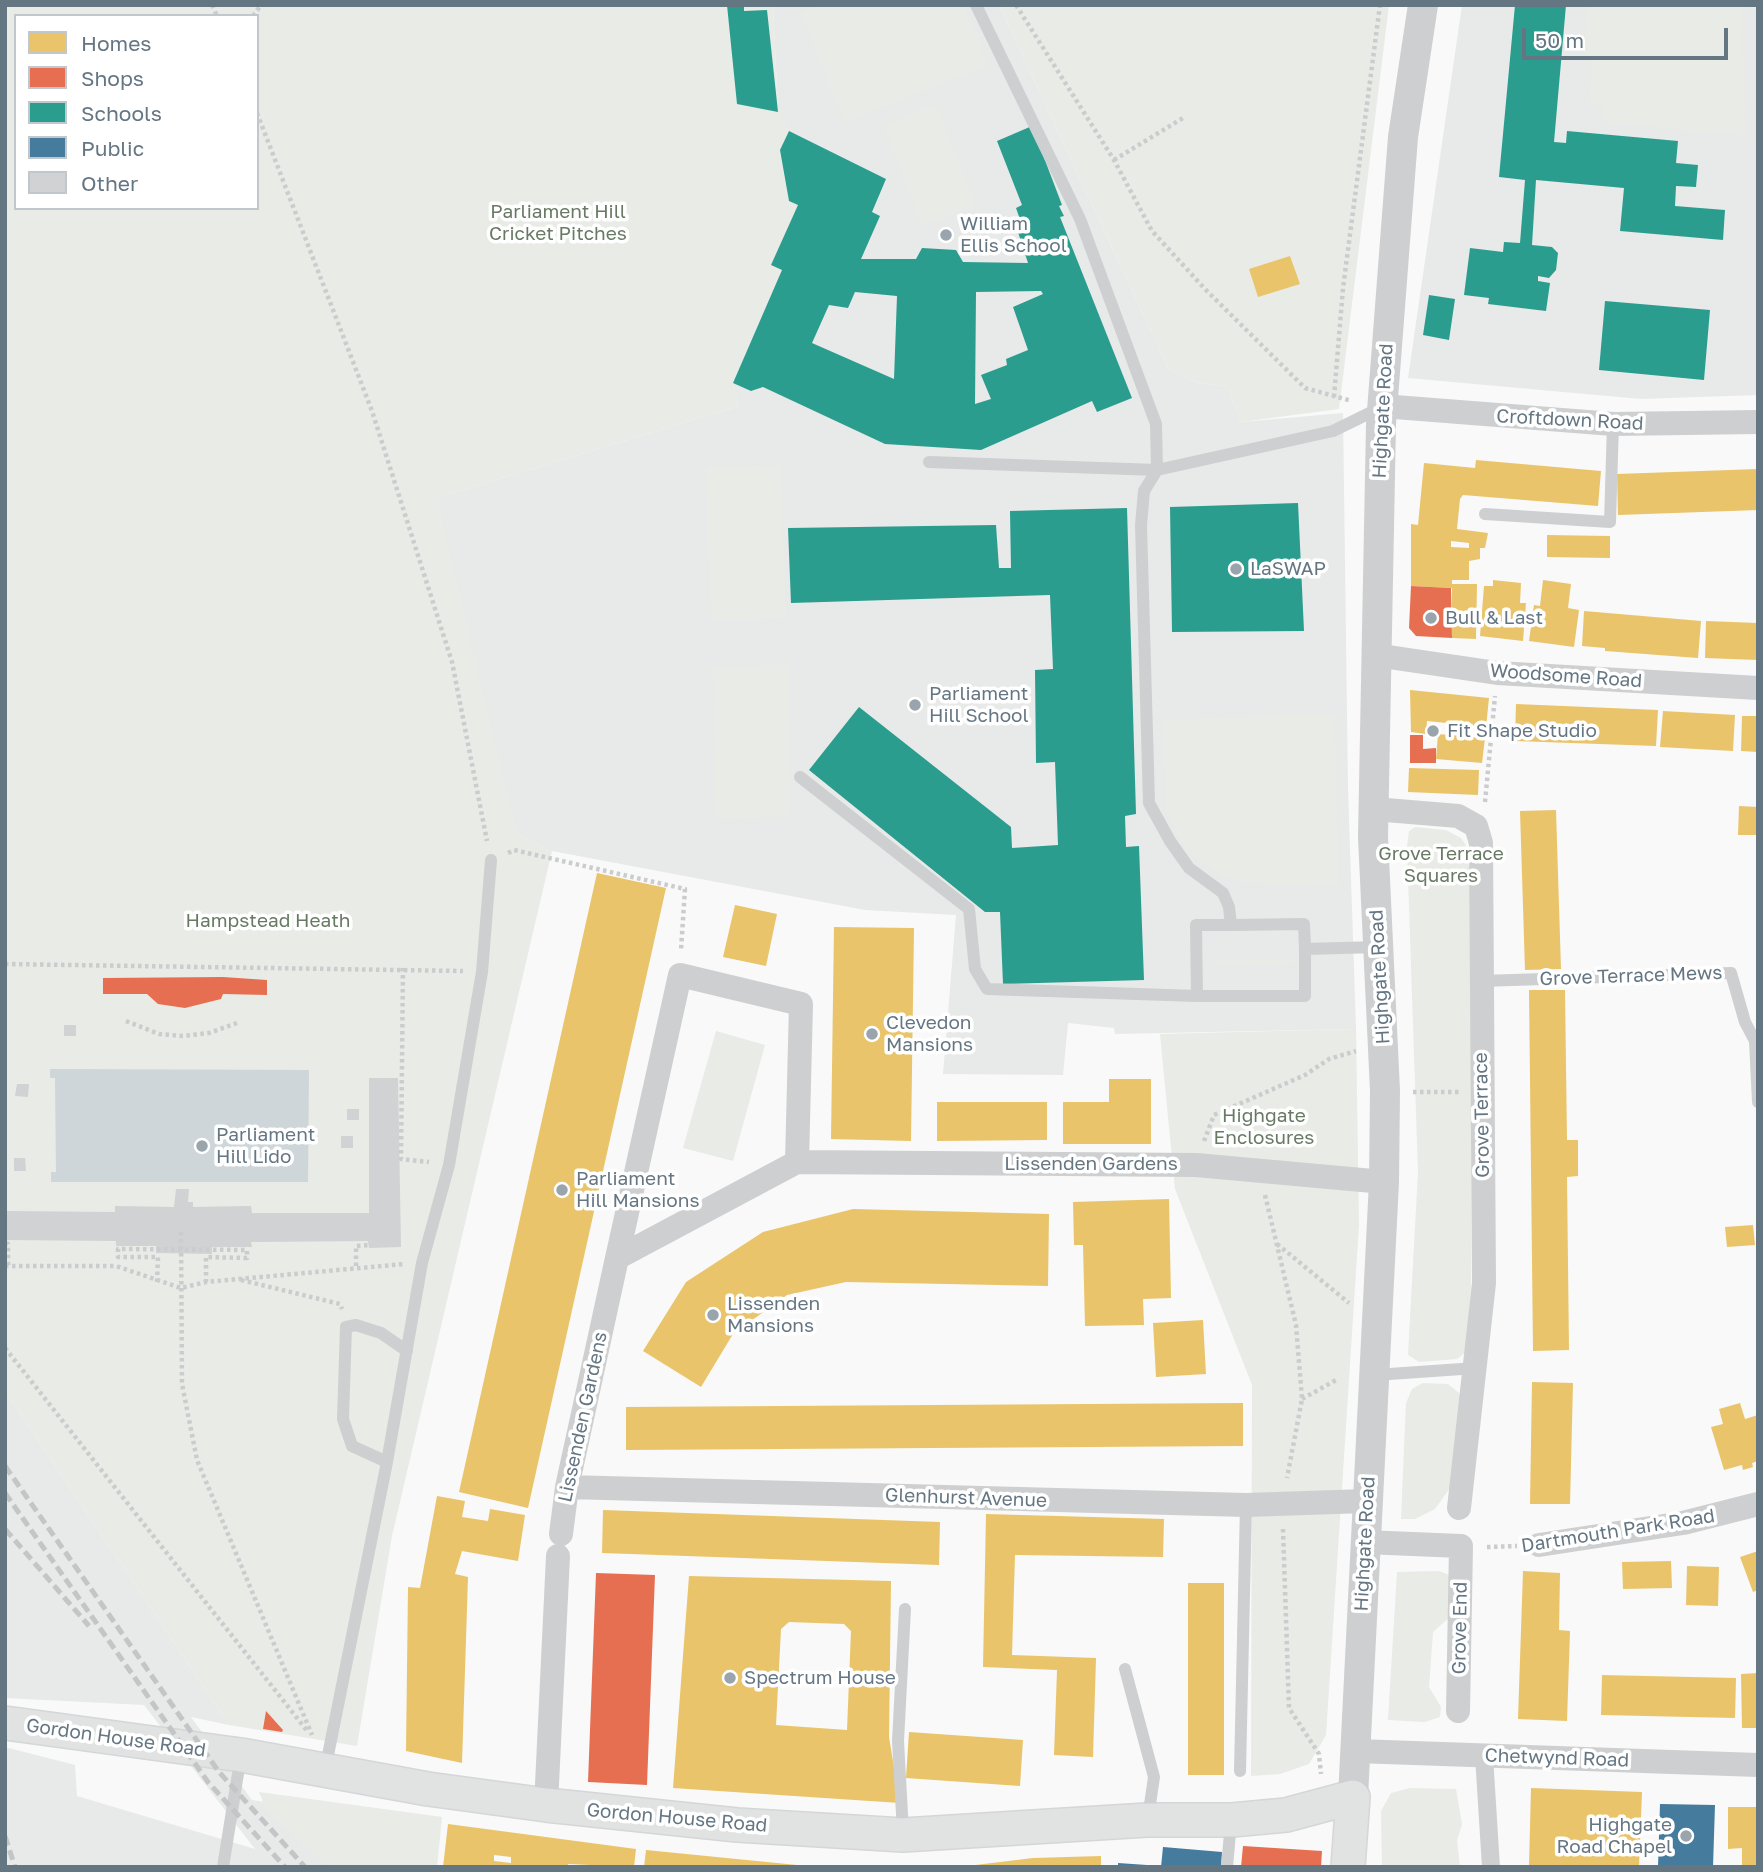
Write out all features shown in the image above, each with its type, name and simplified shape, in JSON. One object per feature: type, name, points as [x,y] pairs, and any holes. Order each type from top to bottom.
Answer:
[{"type":"main road","name":"Gordon House Road","points":[[5,1723],[241,1755],[428,1789],[546,1805],[737,1825],[903,1835],[1147,1820],[1232,1820],[1286,1815],[1353,1797]]},
{"type":"main road","name":"Highgate Road","points":[[1348,1867],[1353,1797]]},
{"type":"street","name":"Highgate Road","points":[[1353,1797],[1384,1182],[1385,1091],[1374,810],[1382,407],[1403,137],[1423,5]]},
{"type":"street","name":"Croftdown Road","points":[[1382,407],[1613,424],[1758,422]]},
{"type":"street","name":"Woodsome Road","points":[[1375,655],[1497,673],[1758,688]]},
{"type":"street","points":[[1374,810],[1458,816],[1476,826]]},
{"type":"street","name":"Grove Terrace","points":[[1459,1508],[1477,1368],[1484,1283],[1481,843],[1476,826]]},
{"type":"street","points":[[680,975],[801,1004],[797,1162]]},
{"type":"street","name":"Lissenden Gardens","points":[[546,1805],[560,1545],[566,1487],[680,975]]},
{"type":"street","name":"Lissenden Gardens","points":[[617,1258],[797,1162],[1196,1165],[1384,1182]]},
{"type":"street","name":"Glenhurst Avenue","points":[[566,1487],[1246,1505],[1366,1501]]},
{"type":"street","name":"Dartmouth Park Road","points":[[1539,1545],[1682,1523],[1758,1504]]},
{"type":"street","points":[[1364,1542],[1469,1546]]},
{"type":"street","name":"Grove End","points":[[1458,1711],[1469,1546]]},
{"type":"street","name":"Chetwynd Road","points":[[1356,1751],[1758,1765]]},
{"type":"street","points":[[1484,1756],[1491,1867]]},
{"type":"lane","points":[[976,5],[1080,219],[1156,424],[1157,470],[1144,491],[1141,525],[1149,803],[1189,868],[1223,893],[1229,907],[1231,925]]},
{"type":"lane","points":[[929,462],[1157,470],[1333,431],[1382,407]]},
{"type":"lane","points":[[1485,514],[1610,522],[1613,424]]},
{"type":"lane","points":[[800,777],[970,909],[975,969],[987,989],[1197,996],[1304,996],[1304,924],[1196,925],[1197,996]]},
{"type":"lane","points":[[325,1770],[387,1462],[422,1263],[449,1165],[482,972],[491,860]]},
{"type":"lane","points":[[1305,949],[1378,947]]},
{"type":"lane","name":"Grove Terrace Mews","points":[[1482,981],[1731,973],[1745,1022],[1755,1041],[1758,1102]]},
{"type":"lane","points":[[387,1462],[352,1446],[343,1419],[346,1327],[356,1325],[381,1333],[407,1351]]},
{"type":"lane","points":[[1375,1376],[1477,1368]]},
{"type":"lane","points":[[1240,1771],[1246,1505]]},
{"type":"lane","points":[[903,1835],[898,1741],[905,1609]]},
{"type":"lane","points":[[1125,1669],[1154,1777],[1147,1820]]},
{"type":"lane","points":[[223,1867],[241,1755]]},
{"type":"lane","points":[[1227,1867],[1232,1820]]},
{"type":"path","points":[[1016,5],[1114,160],[1153,231],[1205,289],[1305,388],[1382,407]]},
{"type":"path","points":[[1334,397],[1343,288],[1380,5]]},
{"type":"path","points":[[259,118],[372,411],[452,663],[491,860],[514,850],[685,889],[680,975]]},
{"type":"path","points":[[1114,160],[1183,118]]},
{"type":"path","points":[[1476,826],[1488,795],[1497,673]]},
{"type":"path","points":[[5,964],[403,968],[482,972]]},
{"type":"path","points":[[403,968],[401,1159],[449,1165]]},
{"type":"path","points":[[126,1021],[159,1034],[183,1036],[209,1033],[237,1023]]},
{"type":"path","points":[[1196,1165],[1214,1115],[1305,1075],[1329,1059],[1351,1052],[1383,1050]]},
{"type":"path","points":[[1385,1091],[1482,1092]]},
{"type":"path","points":[[1260,1171],[1296,1325],[1302,1399],[1282,1503],[1288,1598],[1289,1708],[1319,1754],[1321,1774]]},
{"type":"path","points":[[5,1348],[314,1739],[197,1460],[182,1384],[181,1231]]},
{"type":"path","points":[[5,1243],[8,1244],[7,1266],[117,1266],[157,1282],[181,1288],[206,1282],[356,1266],[422,1263]]},
{"type":"path","points":[[1277,1243],[1351,1305],[1379,1307]]},
{"type":"path","points":[[356,1266],[356,1246],[369,1245]]},
{"type":"path","points":[[157,1282],[158,1257],[118,1257],[118,1249],[247,1250],[247,1258],[206,1257],[206,1282]]},
{"type":"path","points":[[236,1279],[340,1304],[346,1327]]},
{"type":"path","points":[[1302,1399],[1336,1380]]},
{"type":"path","name":"Dartmouth Park Road","points":[[1469,1546],[1539,1545]]},
{"type":"shaded area","name":"Parliament Hill School","points":[[773,5],[999,5],[1169,370],[1196,382],[1227,387],[1241,422],[1343,413],[1348,788],[1356,1029],[1115,1034],[1114,1028],[1068,1023],[1063,1075],[943,1074],[956,915],[865,910],[552,851],[516,833],[462,622],[437,498],[739,406],[733,383],[782,270],[771,265],[789,201],[780,150],[789,131],[778,112]]},
{"type":"shaded area","points":[[1462,5],[1758,5],[1758,395],[1641,399],[1408,378]]},
{"type":"shaded area","points":[[50,1069],[309,1070],[308,1182],[51,1182],[51,1172],[56,1172],[55,1078],[50,1078]]},
{"type":"shaded area","points":[[5,1391],[229,1725],[191,1717],[252,1800],[383,1820],[374,1867],[5,1867],[5,1747],[75,1765],[77,1796],[255,1849],[144,1705],[5,1698]]},
{"type":"green space","name":"Hampstead Heath","points":[[5,5],[773,5],[778,111],[789,131],[780,150],[789,200],[798,205],[772,265],[782,270],[733,383],[739,406],[437,498],[516,833],[552,851],[392,1536],[357,1746],[229,1725],[5,1391]]},
{"type":"green space","points":[[821,5],[964,5],[988,66],[844,122],[801,13]]},
{"type":"green space","points":[[999,5],[1389,5],[1339,409],[1241,422],[1227,387],[1196,382],[1169,370]]},
{"type":"green space","points":[[1587,5],[1742,5],[1746,136],[1602,122],[1603,106],[1589,103],[1592,60],[1583,57]]},
{"type":"green space","points":[[936,104],[976,205],[922,226],[883,125]]},
{"type":"green space","points":[[781,465],[786,618],[711,620],[706,467]]},
{"type":"green space","points":[[787,664],[791,817],[717,819],[712,667]]},
{"type":"green space","points":[[1335,715],[1339,885],[1238,882],[1223,877],[1190,854],[1166,811],[1164,719]]},
{"type":"green space","name":"Grove Terrace Squares","points":[[1415,827],[1446,830],[1461,838],[1472,854],[1471,1287],[1466,1352],[1457,1359],[1419,1362],[1408,1355],[1418,1172],[1407,847],[1409,831]]},
{"type":"green space","points":[[1294,958],[1294,963],[1215,965],[1215,960]]},
{"type":"green space","name":"Highgate Enclosures","points":[[1356,1029],[1359,1225],[1326,1735],[1309,1764],[1280,1774],[1251,1776],[1252,1385],[1175,1189],[1160,1034]]},
{"type":"green space","points":[[716,1031],[765,1045],[733,1161],[683,1148]]},
{"type":"green space","points":[[1423,1383],[1448,1384],[1459,1393],[1462,1403],[1453,1484],[1435,1509],[1415,1519],[1401,1519],[1406,1403],[1412,1389]]},
{"type":"green space","points":[[1439,1571],[1452,1576],[1451,1616],[1433,1632],[1429,1687],[1441,1707],[1440,1717],[1425,1722],[1388,1720],[1397,1572]]},
{"type":"green space","points":[[1410,1788],[1456,1789],[1462,1824],[1457,1841],[1460,1867],[1382,1867],[1381,1811],[1391,1793]]},
{"type":"green space","points":[[259,1792],[442,1817],[437,1867],[327,1867],[267,1811]]},
{"type":"building: Homes","points":[[1290,256],[1300,284],[1258,297],[1249,269]]},
{"type":"building: Homes","points":[[1476,460],[1601,471],[1598,506],[1463,495],[1460,499],[1457,529],[1488,533],[1485,548],[1480,548],[1480,559],[1469,561],[1469,580],[1452,580],[1452,584],[1477,584],[1476,639],[1452,638],[1452,588],[1411,586],[1411,524],[1418,525],[1424,463],[1475,468]],"holes":[[[1451,541],[1469,543],[1469,548],[1451,547]]]},
{"type":"building: Homes","points":[[1758,469],[1758,510],[1618,515],[1617,474]]},
{"type":"building: Homes","points":[[1547,535],[1610,536],[1610,558],[1547,557]]},
{"type":"building: Homes","points":[[1493,580],[1521,583],[1520,603],[1526,603],[1523,641],[1480,636],[1484,586],[1493,586]]},
{"type":"building: Homes","points":[[1543,580],[1571,584],[1568,608],[1579,610],[1574,647],[1529,641],[1534,605],[1540,606]]},
{"type":"building: Homes","points":[[1584,611],[1701,621],[1698,658],[1605,651],[1605,648],[1582,646]]},
{"type":"building: Homes","points":[[1706,621],[1758,623],[1758,660],[1705,658]]},
{"type":"building: Homes","points":[[1410,690],[1489,698],[1486,727],[1427,721],[1426,734],[1411,732]]},
{"type":"building: Homes","points":[[1516,704],[1658,710],[1656,746],[1515,741]]},
{"type":"building: Homes","points":[[1663,711],[1735,715],[1733,751],[1660,747]]},
{"type":"building: Homes","points":[[1742,716],[1758,716],[1758,752],[1741,751]]},
{"type":"building: Homes","points":[[1438,734],[1485,738],[1482,763],[1436,759]]},
{"type":"building: Homes","points":[[1409,768],[1479,770],[1478,795],[1408,792]]},
{"type":"building: Homes","points":[[1739,806],[1758,807],[1758,835],[1738,835]]},
{"type":"building: Homes","points":[[1556,810],[1561,969],[1525,970],[1520,811]]},
{"type":"building: Homes","name":"Parliament Hill Mansions","points":[[597,873],[666,888],[528,1508],[459,1492]]},
{"type":"building: Homes","points":[[735,905],[777,914],[766,966],[723,957]]},
{"type":"building: Homes","name":"Clevedon Mansions","points":[[834,927],[914,928],[911,1141],[831,1139]]},
{"type":"building: Homes","points":[[1529,990],[1565,990],[1567,1140],[1578,1140],[1578,1176],[1567,1177],[1569,1350],[1533,1351]]},
{"type":"building: Homes","points":[[1109,1079],[1151,1079],[1151,1144],[1063,1144],[1063,1102],[1109,1102]]},
{"type":"building: Homes","name":"Clevedon Mansions","points":[[937,1102],[1047,1102],[1047,1140],[937,1141]]},
{"type":"building: Homes","points":[[1169,1199],[1171,1298],[1143,1299],[1144,1325],[1085,1326],[1083,1245],[1074,1245],[1073,1202]]},
{"type":"building: Homes","name":"Lissenden Mansions","points":[[853,1209],[1049,1214],[1048,1286],[846,1282],[787,1295],[733,1334],[701,1387],[643,1351],[686,1282],[763,1232]]},
{"type":"building: Homes","points":[[1753,1225],[1755,1245],[1727,1247],[1725,1227]]},
{"type":"building: Homes","points":[[1203,1320],[1206,1374],[1156,1377],[1153,1323]]},
{"type":"building: Homes","points":[[1532,1382],[1573,1383],[1570,1504],[1530,1504]]},
{"type":"building: Homes","points":[[1243,1403],[1243,1446],[626,1450],[626,1407]]},
{"type":"building: Homes","points":[[1740,1403],[1745,1419],[1758,1415],[1758,1461],[1752,1463],[1753,1467],[1743,1470],[1742,1465],[1724,1470],[1711,1427],[1723,1424],[1719,1409]]},
{"type":"building: Homes","points":[[437,1496],[465,1501],[462,1517],[488,1521],[490,1509],[525,1515],[518,1561],[462,1551],[455,1574],[468,1577],[462,1763],[406,1751],[408,1587],[420,1588]]},
{"type":"building: Homes","points":[[603,1510],[940,1522],[939,1565],[602,1553]]},
{"type":"building: Homes","points":[[986,1514],[1164,1519],[1163,1557],[1015,1555],[1012,1655],[1096,1658],[1093,1757],[1054,1755],[1057,1670],[983,1667]]},
{"type":"building: Homes","points":[[1758,1551],[1758,1590],[1753,1592],[1740,1557]]},
{"type":"building: Homes","points":[[1671,1561],[1672,1588],[1623,1589],[1622,1562]]},
{"type":"building: Homes","points":[[1687,1566],[1719,1567],[1718,1606],[1686,1605]]},
{"type":"building: Homes","points":[[1523,1571],[1560,1573],[1559,1630],[1570,1631],[1567,1721],[1518,1719]]},
{"type":"building: Homes","name":"Spectrum House","points":[[689,1576],[891,1581],[889,1737],[900,1803],[673,1788]],"holes":[[[789,1622],[844,1624],[851,1631],[847,1730],[776,1725],[781,1629]]]},
{"type":"building: Homes","points":[[1188,1583],[1224,1583],[1224,1775],[1188,1775]]},
{"type":"building: Homes","points":[[1758,1673],[1758,1728],[1742,1728],[1741,1674]]},
{"type":"building: Homes","points":[[1602,1675],[1736,1678],[1735,1718],[1601,1715]]},
{"type":"building: Homes","points":[[909,1732],[1023,1740],[1020,1786],[906,1778]]},
{"type":"building: Homes","points":[[1531,1788],[1642,1792],[1639,1867],[1529,1865]]},
{"type":"building: Homes","points":[[1728,1807],[1758,1807],[1758,1867],[1742,1867],[1742,1848],[1728,1849]]},
{"type":"building: Homes","points":[[448,1824],[636,1849],[634,1867],[568,1864],[567,1867],[443,1867]],"holes":[[[494,1855],[511,1857],[511,1863],[494,1861]]]},
{"type":"building: Homes","points":[[646,1850],[797,1865],[644,1867]]},
{"type":"building: Homes","points":[[1101,1856],[1101,1867],[959,1867],[1033,1858]]},
{"type":"building: Shops","name":"Bull & Last","points":[[1411,586],[1451,588],[1452,638],[1416,636],[1409,628]]},
{"type":"building: Shops","points":[[1410,735],[1423,735],[1423,749],[1436,748],[1436,763],[1410,763]]},
{"type":"building: Shops","points":[[223,977],[267,980],[267,995],[223,994],[221,999],[185,1008],[158,1004],[147,994],[103,994],[103,978]]},
{"type":"building: Shops","points":[[596,1573],[655,1575],[647,1785],[588,1782]]},
{"type":"building: Shops","points":[[266,1711],[283,1730],[282,1732],[263,1729]]},
{"type":"building: Shops","points":[[1243,1846],[1322,1851],[1321,1867],[1241,1867]]},
{"type":"building: Schools","points":[[727,5],[744,5],[744,11],[767,10],[778,112],[737,104]]},
{"type":"building: Schools","points":[[1515,5],[1566,5],[1554,142],[1566,143],[1567,131],[1678,141],[1676,163],[1698,165],[1696,187],[1676,186],[1675,206],[1725,210],[1723,240],[1620,231],[1624,188],[1536,180],[1532,245],[1552,247],[1558,253],[1556,270],[1549,278],[1538,276],[1538,281],[1550,283],[1546,311],[1488,304],[1489,298],[1464,295],[1470,248],[1503,252],[1504,242],[1520,243],[1525,180],[1499,177]]},
{"type":"building: Schools","points":[[1032,126],[1062,205],[1059,206],[1064,216],[1060,217],[1132,398],[1097,412],[1092,401],[981,450],[885,444],[763,387],[751,391],[733,383],[782,270],[771,265],[798,205],[789,201],[780,150],[789,131],[886,179],[872,212],[880,216],[861,259],[916,259],[922,248],[956,250],[963,262],[1028,263],[1017,229],[1023,228],[1016,208],[1022,205],[997,141]],"holes":[[[1041,291],[1043,294],[1013,307],[1028,350],[1006,359],[1007,365],[981,375],[991,399],[975,404],[976,292]],[[855,292],[897,296],[894,379],[812,343],[829,305],[848,308]]]},
{"type":"building: Schools","points":[[1429,295],[1455,299],[1449,340],[1423,335]]},
{"type":"building: Schools","points":[[1605,301],[1710,310],[1704,380],[1599,370]]},
{"type":"building: Schools","name":"LaSWAP","points":[[1298,503],[1304,631],[1172,632],[1170,507]]},
{"type":"building: Schools","points":[[1127,508],[1136,814],[1125,816],[1126,847],[1139,846],[1144,980],[1003,984],[1000,912],[985,912],[809,770],[859,707],[1011,827],[1012,848],[1058,845],[1055,762],[1036,763],[1035,670],[1053,669],[1050,595],[791,603],[788,528],[996,525],[999,568],[1011,568],[1010,511]]},
{"type":"building: Public","name":"Highgate Road Chapel","points":[[1660,1804],[1715,1805],[1713,1867],[1658,1867]]},
{"type":"building: Public","points":[[1163,1847],[1222,1852],[1221,1867],[1161,1867]]},
{"type":"building: Public","points":[[1118,1863],[1147,1865],[1147,1867],[1118,1867]]},
{"type":"building: Other","points":[[64,1025],[76,1025],[76,1036],[64,1036]]},
{"type":"building: Other","points":[[369,1078],[398,1078],[401,1247],[369,1248],[368,1241],[251,1242],[252,1247],[212,1247],[212,1254],[156,1253],[156,1246],[116,1246],[116,1241],[5,1240],[5,1211],[115,1212],[115,1206],[174,1207],[176,1189],[189,1189],[188,1202],[193,1202],[193,1207],[251,1206],[252,1213],[369,1213]]},
{"type":"building: Other","points":[[17,1084],[29,1084],[28,1097],[15,1096]]},
{"type":"building: Other","points":[[347,1109],[359,1109],[359,1120],[347,1120]]},
{"type":"building: Other","points":[[341,1136],[353,1136],[353,1148],[341,1148]]},
{"type":"building: Other","points":[[14,1158],[25,1158],[26,1171],[14,1171]]},
{"type":"railway","points":[[5,1466],[219,1772],[305,1867]]},
{"type":"railway","points":[[5,1493],[208,1782],[285,1867]]},
{"type":"railway","points":[[5,1529],[89,1626]]},
{"type":"railway","points":[[5,1836],[15,1867]]},
{"type":"place","name":"William Ellis School","points":[[946,235]]},
{"type":"place","name":"LaSWAP","points":[[1236,569]]},
{"type":"place","name":"Bull & Last","points":[[1431,618]]},
{"type":"place","name":"Parliament Hill School","points":[[915,705]]},
{"type":"place","name":"Fit Shape Studio","points":[[1433,731]]},
{"type":"place","name":"Clevedon Mansions","points":[[872,1034]]},
{"type":"place","name":"Parliament Hill Lido","points":[[202,1146]]},
{"type":"place","name":"Parliament Hill Mansions","points":[[562,1190]]},
{"type":"place","name":"Lissenden Mansions","points":[[713,1315]]},
{"type":"place","name":"Spectrum House","points":[[730,1678]]},
{"type":"place","name":"Highgate Road Chapel","points":[[1686,1836]]},
{"type":"park label","name":"Parliament Hill Cricket Pitches","points":[[558,223]]}]
